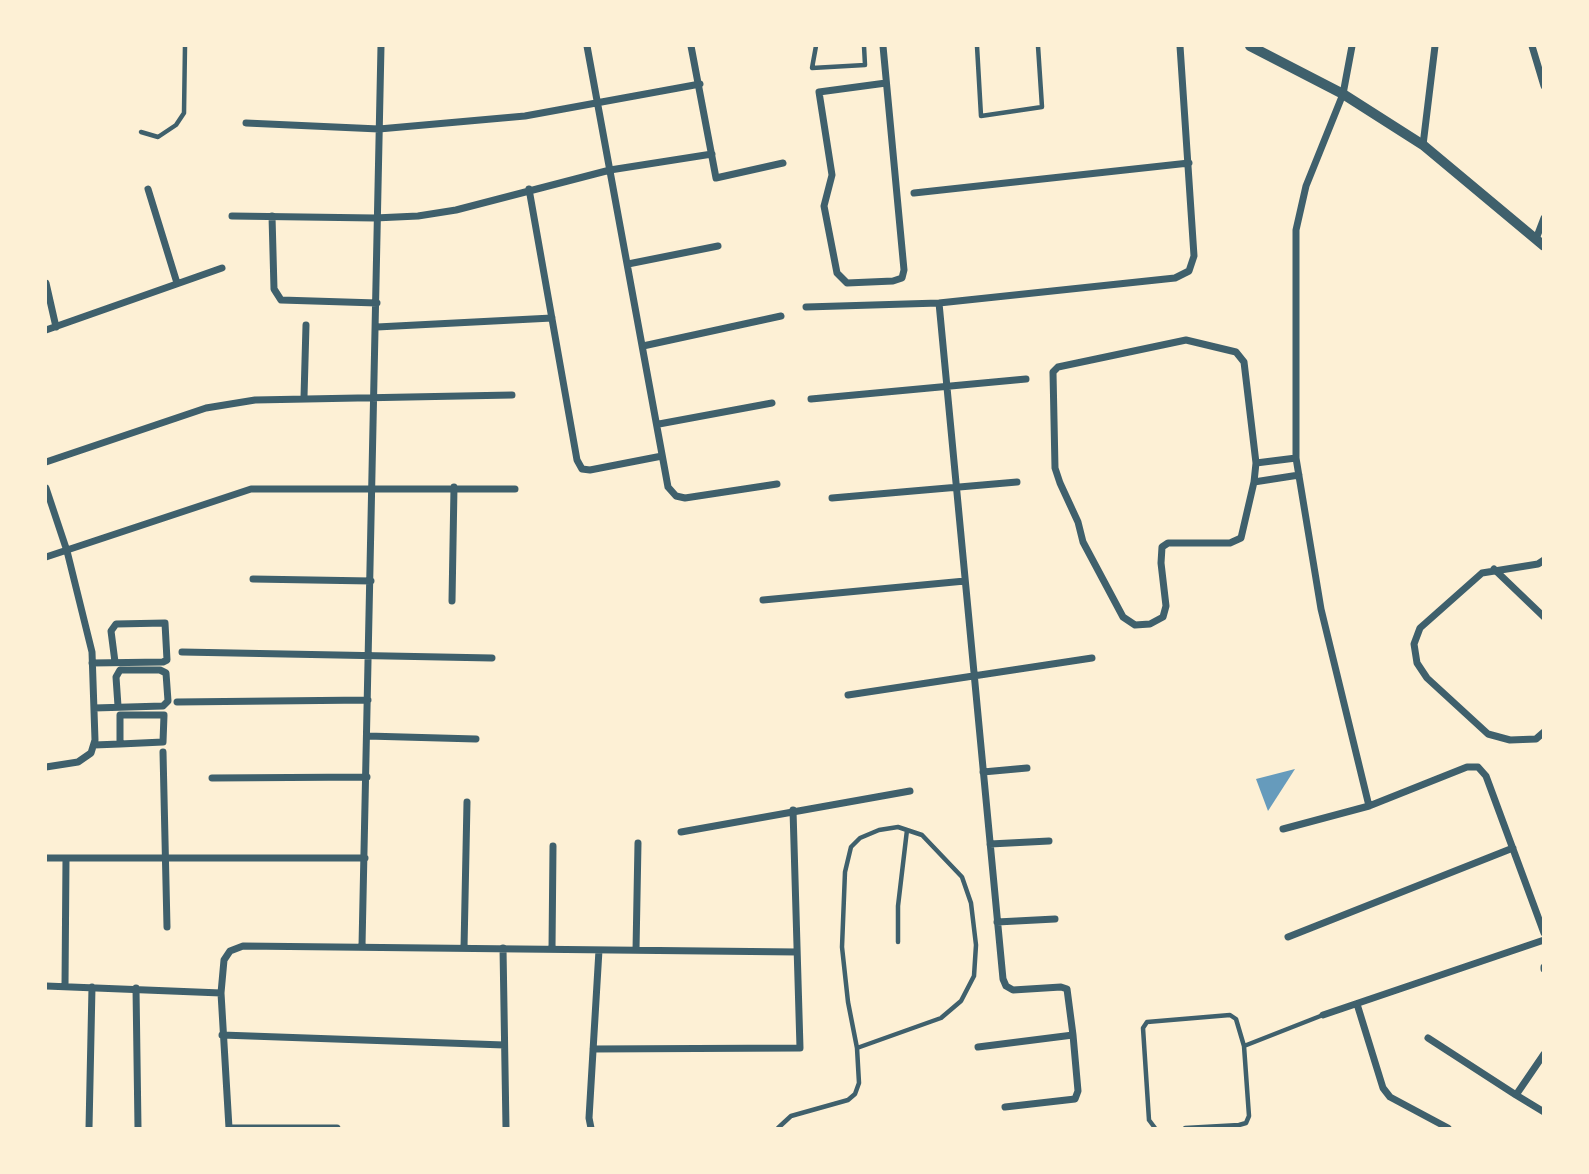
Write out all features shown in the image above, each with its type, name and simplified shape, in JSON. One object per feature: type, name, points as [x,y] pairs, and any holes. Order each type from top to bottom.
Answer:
[{"type":"street","points":[[362,946],[373,395],[377,327],[375,218],[381,46]]},
{"type":"street","points":[[587,46],[659,424],[668,487],[676,496],[685,498],[777,484]]},
{"type":"street","points":[[691,46],[716,178],[783,163]]},
{"type":"street","points":[[883,46],[904,270],[902,278],[893,281],[847,283],[837,273],[824,206],[832,175],[818,92],[886,83]]},
{"type":"street","points":[[806,307],[939,303],[1175,278],[1189,271],[1194,256],[1180,46]]},
{"type":"street","points":[[1250,46],[1343,94],[1423,145],[1540,242]]},
{"type":"street","points":[[1352,46],[1343,94],[1306,186],[1296,230],[1296,458],[1321,610],[1369,806]]},
{"type":"street","points":[[1423,145],[1435,46]]},
{"type":"street","points":[[1532,46],[1544,86]]},
{"type":"street","points":[[246,123],[379,129],[525,116],[700,84]]},
{"type":"street","points":[[232,216],[375,218],[456,210],[528,189],[610,170],[712,154]]},
{"type":"street","points":[[914,194],[1189,163]]},
{"type":"street","points":[[148,189],[177,283]]},
{"type":"street","points":[[528,189],[577,460],[582,469],[590,470],[662,456]]},
{"type":"street","points":[[272,216],[274,289],[281,300],[377,303]]},
{"type":"street","points":[[1540,242],[1544,218]]},
{"type":"street","points":[[628,264],[718,246]]},
{"type":"street","points":[[46,330],[222,268]]},
{"type":"street","points":[[46,283],[56,327]]},
{"type":"street","points":[[939,303],[997,922],[1006,986],[1013,990],[1061,987],[1068,989],[1078,1091],[1075,1099],[1005,1107]]},
{"type":"street","points":[[643,346],[780,316]]},
{"type":"street","points":[[377,327],[552,318]]},
{"type":"street","points":[[304,397],[306,325]]},
{"type":"street","points":[[1186,340],[1236,352],[1244,362],[1256,463],[1254,482],[1241,538],[1230,543],[1168,543],[1163,547],[1161,563],[1166,606],[1163,617],[1150,624],[1135,625],[1124,617],[1083,542],[1078,522],[1055,468],[1053,372],[1058,367],[1186,340]]},
{"type":"street","points":[[811,400],[1027,379]]},
{"type":"street","points":[[46,462],[206,408],[255,400],[373,395],[512,395]]},
{"type":"street","points":[[659,424],[772,403]]},
{"type":"street","points":[[1256,463],[1296,458]]},
{"type":"street","points":[[1254,482],[1299,475]]},
{"type":"street","points":[[832,498],[1017,482]]},
{"type":"street","points":[[452,601],[454,487]]},
{"type":"street","points":[[46,488],[66,551],[92,663],[94,708],[94,745],[91,753],[78,762],[46,767]]},
{"type":"street","points":[[46,557],[251,489],[515,489]]},
{"type":"street","points":[[1544,559],[1526,567],[1494,569],[1482,573],[1420,628],[1414,644],[1417,663],[1427,678],[1488,734],[1510,740],[1536,739],[1544,732]]},
{"type":"street","points":[[1494,569],[1544,617]]},
{"type":"street","points":[[253,579],[371,582]]},
{"type":"street","points":[[763,600],[965,581]]},
{"type":"street","points":[[92,663],[167,660],[165,623],[116,624],[111,631],[114,662]]},
{"type":"street","points":[[182,652],[492,658]]},
{"type":"street","points":[[848,695],[1092,658]]},
{"type":"street","points":[[94,708],[166,705],[166,673],[160,670],[120,670],[116,677],[117,706]]},
{"type":"street","points":[[177,702],[368,700]]},
{"type":"street","points":[[94,745],[120,744],[163,742],[164,715],[120,715],[120,744]]},
{"type":"street","points":[[367,736],[476,739]]},
{"type":"street","points":[[163,752],[167,927]]},
{"type":"street","points":[[1283,829],[1369,806],[1467,767],[1478,768],[1486,776],[1544,933]]},
{"type":"street","points":[[984,772],[1027,768]]},
{"type":"street","points":[[212,778],[367,777]]},
{"type":"street","points":[[681,832],[910,791]]},
{"type":"street","points":[[464,948],[467,803]]},
{"type":"street","points":[[593,1049],[800,1048],[793,810]]},
{"type":"street","points":[[990,844],[1049,841]]},
{"type":"street","points":[[636,950],[638,843]]},
{"type":"street","points":[[552,949],[553,846]]},
{"type":"street","points":[[1288,937],[1513,848]]},
{"type":"street","points":[[46,858],[365,858]]},
{"type":"street","points":[[65,986],[66,858]]},
{"type":"street","points":[[997,922],[1055,919]]},
{"type":"street","points":[[1323,1016],[1544,940]]},
{"type":"street","points":[[337,1129],[229,1128],[221,993],[224,960],[230,951],[243,947],[362,946],[797,953]]},
{"type":"street","points":[[503,948],[506,1129]]},
{"type":"street","points":[[591,1129],[599,950]]},
{"type":"street","points":[[46,986],[221,993]]},
{"type":"street","points":[[89,1129],[92,987]]},
{"type":"street","points":[[136,988],[138,1129]]},
{"type":"street","points":[[1357,1004],[1383,1088],[1390,1097],[1448,1129]]},
{"type":"street","points":[[222,1035],[504,1045]]},
{"type":"street","points":[[978,1047],[1073,1035]]},
{"type":"street","points":[[1427,1038],[1544,1112]]},
{"type":"street","points":[[1516,1095],[1544,1054]]},
{"type":"lane","points":[[141,132],[159,137],[176,125],[184,113],[185,46]]},
{"type":"lane","points":[[816,46],[812,68],[865,65],[864,46]]},
{"type":"lane","points":[[977,46],[981,116],[1042,107],[1038,46]]},
{"type":"lane","points":[[778,1129],[791,1116],[848,1100],[855,1094],[859,1083],[857,1048],[848,1002],[842,947],[845,872],[851,847],[860,838],[879,830],[898,827],[922,835],[962,877],[971,903],[976,945],[974,976],[961,1001],[941,1018],[857,1048]]},
{"type":"lane","points":[[898,942],[898,906],[907,830]]},
{"type":"lane","points":[[1155,1129],[1149,1120],[1143,1028],[1147,1022],[1230,1015],[1236,1019],[1244,1046],[1249,1116],[1246,1123],[1185,1129]]},
{"type":"lane","points":[[1244,1046],[1323,1016]]},
{"type":"water","points":[[1295,769],[1268,811],[1256,779]]}]
